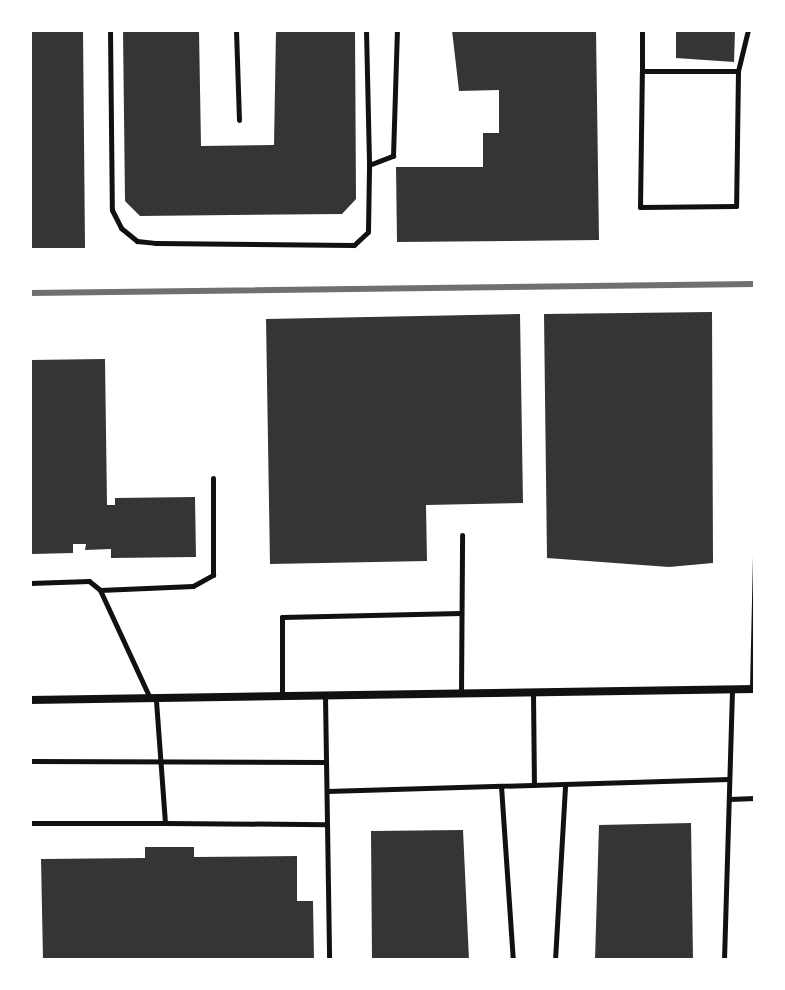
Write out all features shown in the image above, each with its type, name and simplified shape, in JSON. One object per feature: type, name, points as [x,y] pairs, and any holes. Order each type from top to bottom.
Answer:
[{"type":"street","points":[[30,700],[754,689]]},
{"type":"lane","points":[[110,30],[112,210],[121,228],[137,241],[354,245],[368,232],[366,30]]},
{"type":"lane","points":[[236,30],[239,120]]},
{"type":"lane","points":[[369,165],[393,156],[397,30]]},
{"type":"lane","points":[[642,30],[640,207],[736,206],[738,71],[748,30]]},
{"type":"lane","points":[[642,71],[738,71]]},
{"type":"lane","points":[[100,590],[193,586],[213,575],[213,478]]},
{"type":"lane","points":[[461,694],[462,535]]},
{"type":"lane","points":[[754,689],[755,552]]},
{"type":"lane","points":[[30,583],[89,581],[100,590],[153,698],[165,823]]},
{"type":"lane","points":[[282,696],[282,617],[461,613]]},
{"type":"lane","points":[[724,960],[732,690]]},
{"type":"lane","points":[[533,693],[534,785]]},
{"type":"lane","points":[[325,696],[329,960]]},
{"type":"lane","points":[[30,761],[160,758],[326,762]]},
{"type":"lane","points":[[327,791],[729,779]]},
{"type":"lane","points":[[555,960],[565,784]]},
{"type":"lane","points":[[501,786],[513,960]]},
{"type":"lane","points":[[729,799],[755,798]]},
{"type":"lane","points":[[30,823],[327,824]]},
{"type":"building","points":[[30,30],[83,30],[85,248],[30,248]]},
{"type":"building","points":[[123,30],[199,30],[201,146],[274,145],[276,30],[355,30],[356,199],[342,214],[140,216],[125,201]]},
{"type":"building","points":[[452,30],[596,30],[599,240],[397,242],[396,167],[483,167],[483,133],[499,133],[499,90],[459,91]]},
{"type":"building","points":[[676,30],[735,30],[734,62],[676,58]]},
{"type":"building","points":[[712,312],[713,563],[669,567],[547,558],[544,314]]},
{"type":"building","points":[[520,314],[523,503],[426,505],[427,561],[270,564],[266,319]]},
{"type":"building","points":[[105,359],[107,505],[115,505],[115,498],[195,497],[196,557],[111,558],[111,549],[85,550],[86,544],[73,544],[73,553],[32,554],[30,360]]},
{"type":"building","points":[[691,823],[693,960],[595,960],[599,825]]},
{"type":"building","points":[[463,830],[469,960],[372,960],[371,831]]},
{"type":"building","points":[[145,847],[194,847],[194,857],[297,856],[297,901],[313,901],[314,960],[43,960],[41,859],[145,858]]},
{"type":"railway","points":[[30,293],[755,284]]}]
